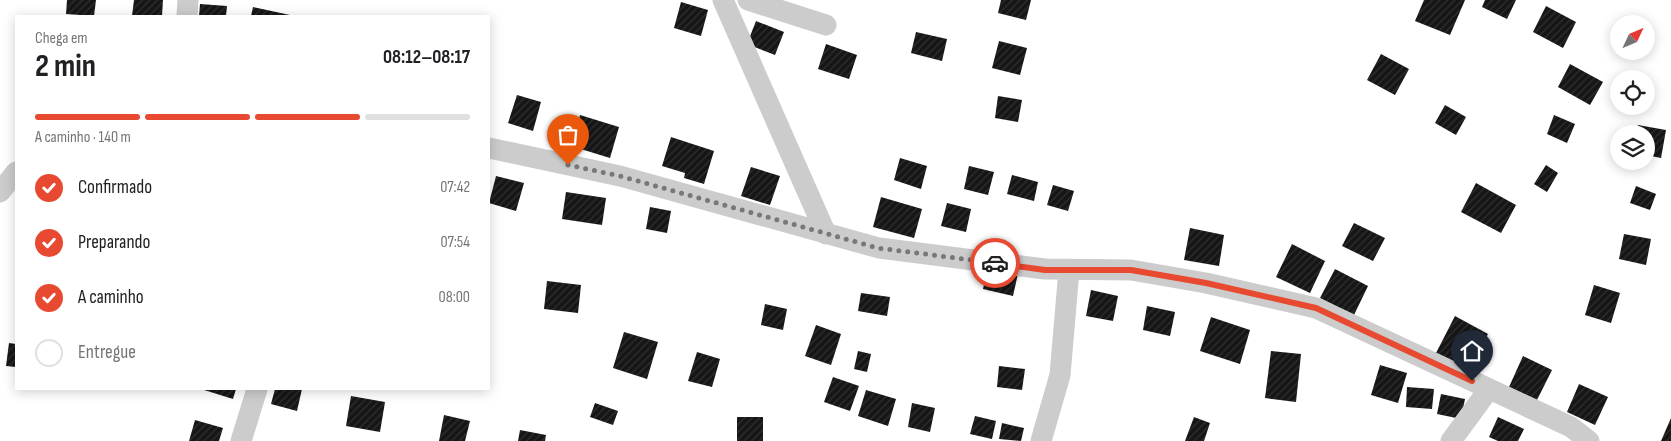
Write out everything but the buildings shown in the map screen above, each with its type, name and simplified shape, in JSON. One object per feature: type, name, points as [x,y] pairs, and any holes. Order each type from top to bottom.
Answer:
[{"type":"street","points":[[187,15],[188,0]]},
{"type":"street","points":[[723,0],[826,234]]},
{"type":"street","points":[[748,0],[826,25]]},
{"type":"street","points":[[490,148],[620,176],[878,248],[1045,270],[1131,270],[1206,283],[1316,308],[1571,427],[1589,441]]},
{"type":"street","points":[[0,192],[15,173]]},
{"type":"street","points":[[1041,441],[1060,375],[1069,270]]},
{"type":"street","points":[[1451,441],[1489,389]]},
{"type":"street","points":[[241,441],[257,390]]},
{"type":"way so far","points":[[568,165],[620,176],[878,248],[995,263]]},
{"type":"route","points":[[995,263],[1045,270],[1131,270],[1206,283],[1316,308],[1472,381]]}]
